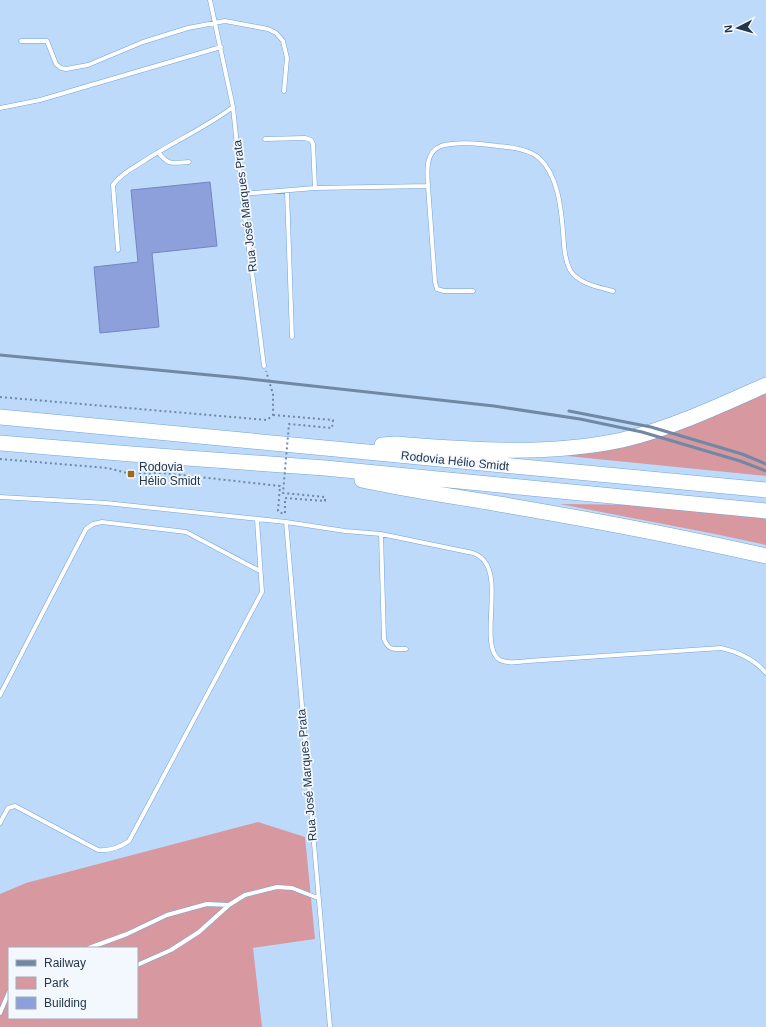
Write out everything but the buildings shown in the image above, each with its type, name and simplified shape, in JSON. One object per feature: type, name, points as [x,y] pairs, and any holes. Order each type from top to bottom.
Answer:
[{"type":"highway","points":[[323,447],[396,444],[518,451],[545,450],[596,444],[622,440],[662,428],[719,407],[766,385]]},
{"type":"highway","name":"Rodovia Hélio Smidt","points":[[0,417],[766,490]]},
{"type":"highway","name":"Rodovia Hélio Smidt","points":[[0,443],[325,468],[766,511]]},
{"type":"highway","points":[[325,468],[359,480],[388,486],[578,518],[713,544],[766,556]]},
{"type":"lane","name":"Rua José Marques Prata","points":[[210,0],[233,107],[242,194],[264,366]]},
{"type":"lane","points":[[21,41],[47,41],[56,64],[61,68],[66,69],[88,64],[143,42],[188,28],[225,21],[268,29],[276,33],[283,41],[287,58],[284,91]]},
{"type":"lane","points":[[0,108],[40,100],[221,47]]},
{"type":"lane","points":[[118,250],[113,185],[119,177],[158,152],[216,120],[233,107]]},
{"type":"lane","points":[[265,139],[305,138],[311,140],[313,144],[315,188]]},
{"type":"lane","points":[[473,291],[444,291],[437,289],[435,282],[427,165],[430,154],[435,148],[447,144],[504,146],[530,152],[538,157],[545,165],[556,190],[561,211],[565,255],[571,270],[580,280],[613,291]]},
{"type":"lane","points":[[158,152],[165,161],[171,163],[189,162]]},
{"type":"lane","points":[[242,194],[315,188],[428,186]]},
{"type":"lane","points":[[287,190],[292,337]]},
{"type":"lane","points":[[0,497],[106,504],[286,522],[345,531],[381,534],[473,553],[480,556],[488,568],[491,582],[490,639],[496,657],[501,660],[508,662],[528,661],[721,648],[733,651],[752,660],[766,673]]},
{"type":"lane","points":[[0,823],[8,808],[15,806],[98,850],[108,851],[121,847],[129,841],[262,592],[257,520]]},
{"type":"lane","points":[[0,695],[86,529],[93,524],[102,522],[186,532],[260,571]]},
{"type":"lane","name":"Rua José Marques Prata","points":[[286,522],[330,1027]]},
{"type":"lane","points":[[381,534],[384,639],[387,646],[392,649],[406,649]]},
{"type":"lane","points":[[138,965],[171,950],[194,936],[229,905],[245,895],[277,887],[292,888],[318,898]]},
{"type":"lane","points":[[92,947],[127,934],[167,915],[207,904],[229,905]]},
{"type":"lane","points":[[0,1013],[8,995]]},
{"type":"path","points":[[264,366],[273,394],[273,415]]},
{"type":"path","points":[[0,397],[267,420],[273,415],[333,420],[332,428],[289,424],[284,493],[325,497],[325,501],[285,498],[285,514],[278,511],[280,486],[163,473],[130,474],[108,468],[0,459]]},
{"type":"green space","points":[[766,389],[766,476],[557,455]]},
{"type":"green space","points":[[560,504],[647,505],[766,517],[766,545],[715,534]]},
{"type":"green space","points":[[258,822],[305,837],[315,939],[253,948],[262,1027],[0,1027],[0,894],[26,883]]},
{"type":"railway","points":[[0,355],[241,378],[494,406],[580,419],[642,432],[740,461],[766,471]]},
{"type":"railway","points":[[569,411],[651,427],[742,454],[766,464]]},
{"type":"place","name":"Rodovia Hélio Smidt","points":[[131,474]]}]
